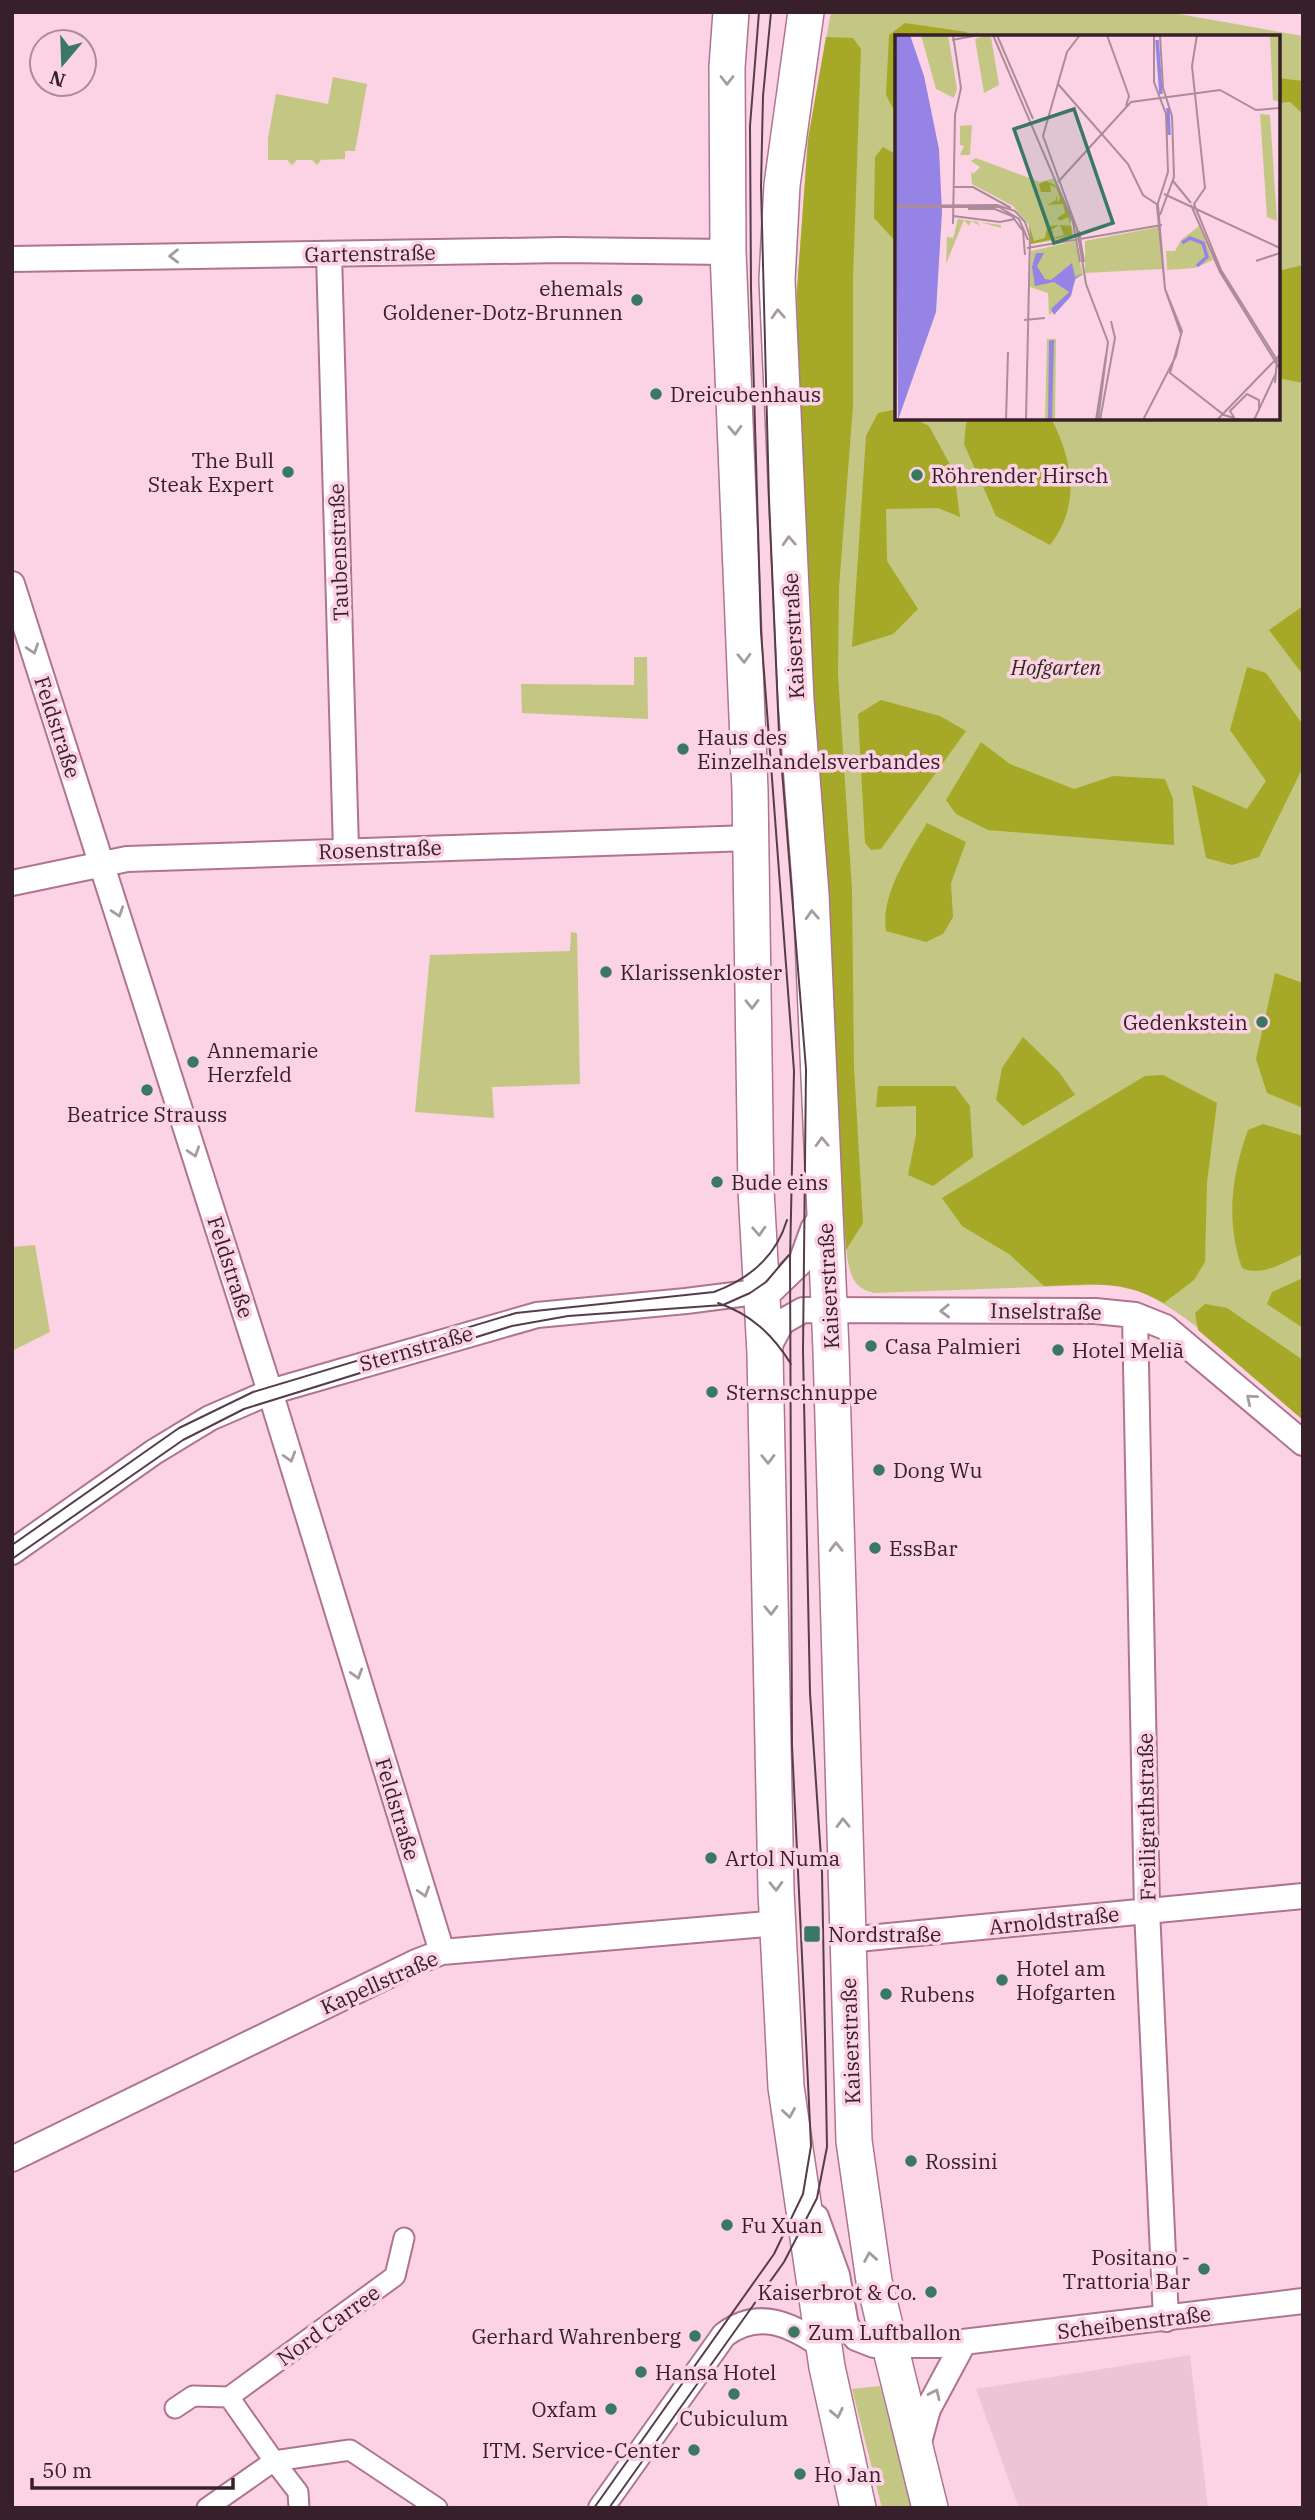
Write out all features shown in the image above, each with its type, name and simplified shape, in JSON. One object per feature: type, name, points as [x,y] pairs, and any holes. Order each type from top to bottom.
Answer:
[{"type":"main road","points":[[731,12],[727,67],[728,252],[750,838],[756,1177],[765,1353],[778,1923],[786,2087],[824,2347],[858,2508]]},
{"type":"main road","name":"Kaiserstraße","points":[[806,12],[782,185],[777,280],[796,700],[811,907],[829,1308],[854,2140],[868,2248],[930,2508]]},
{"type":"street","name":"Gartenstraße","points":[[12,259],[562,250],[728,252]]},
{"type":"street","name":"Taubenstraße","points":[[329,254],[346,850]]},
{"type":"street","name":"Feldstraße","points":[[12,584],[270,1392],[442,1952]]},
{"type":"street","name":"Rosenstraße","points":[[12,883],[127,859],[750,838]]},
{"type":"street","name":"Sternstraße","points":[[12,1552],[154,1452],[210,1418],[270,1392],[537,1315],[772,1290],[802,1262],[813,1229],[824,1213]]},
{"type":"street","name":"Inselstraße","points":[[765,1353],[774,1333],[790,1315],[803,1310],[1096,1311],[1135,1315],[1165,1326],[1303,1443]]},
{"type":"street","name":"Freiligrathstraße","points":[[1135,1315],[1147,1909],[1166,2319]]},
{"type":"street","name":"Arnoldstraße","points":[[847,1940],[1303,1896]]},
{"type":"street","name":"Kapellstraße","points":[[12,2159],[416,1962],[442,1952],[778,1923]]},
{"type":"street","points":[[800,2173],[838,2275],[846,2325],[856,2338],[863,2342],[890,2347]]},
{"type":"street","name":"Nord Carree","points":[[229,2397],[395,2276],[404,2238]]},
{"type":"street","name":"Scheibenstraße","points":[[890,2347],[964,2342],[1303,2301]]},
{"type":"street","points":[[601,2508],[724,2335],[734,2327],[772,2320],[800,2330],[824,2347]]},
{"type":"street","points":[[917,2450],[928,2409],[964,2342]]},
{"type":"street","points":[[175,2408],[193,2396],[229,2397],[298,2492],[299,2508]]},
{"type":"street","points":[[207,2508],[274,2461],[351,2450],[437,2508]]},
{"type":"shaded area","points":[[905,23],[967,32],[967,35],[895,35],[895,112],[886,95],[889,35]]},
{"type":"shaded area","points":[[826,37],[853,38],[861,49],[853,279],[853,405],[839,588],[838,674],[852,890],[854,1067],[863,1223],[846,1250],[813,747],[799,458],[797,290],[808,139]]},
{"type":"shaded area","points":[[1280,78],[1303,81],[1303,114],[1290,102],[1280,103]]},
{"type":"shaded area","points":[[883,147],[895,154],[895,241],[874,218],[875,157]]},
{"type":"shaded area","points":[[1303,265],[1303,383],[1280,378],[1280,271]]},
{"type":"shaded area","points":[[895,410],[895,420],[917,420],[929,426],[954,472],[960,517],[938,508],[886,509],[887,561],[918,609],[893,634],[852,647],[866,436],[878,413]]},
{"type":"shaded area","points":[[969,420],[1052,420],[1069,467],[1070,499],[1060,530],[1050,545],[996,516],[964,444],[966,423]]},
{"type":"shaded area","points":[[1303,606],[1303,675],[1269,630]]},
{"type":"shaded area","points":[[1247,667],[1266,673],[1303,725],[1303,767],[1259,857],[1232,865],[1206,858],[1192,785],[1247,809],[1266,781],[1230,730]]},
{"type":"shaded area","points":[[881,700],[940,716],[966,731],[881,849],[871,850],[865,843],[858,714]]},
{"type":"shaded area","points":[[981,742],[1010,764],[1074,789],[1113,776],[1165,779],[1173,799],[1174,845],[988,830],[956,814],[946,800]]},
{"type":"shaded area","points":[[927,823],[966,842],[951,883],[953,917],[943,934],[926,942],[886,931],[885,917],[897,875]]},
{"type":"shaded area","points":[[1275,973],[1303,983],[1303,1108],[1267,1093],[1256,1059]]},
{"type":"shaded area","points":[[1023,1037],[1059,1072],[1075,1095],[1023,1126],[996,1100],[1002,1068]]},
{"type":"shaded area","points":[[1163,1075],[1217,1103],[1207,1183],[1205,1262],[1194,1280],[1164,1303],[1134,1290],[1106,1285],[1044,1286],[1009,1254],[962,1226],[942,1198],[1145,1076]]},
{"type":"shaded area","points":[[878,1086],[955,1086],[970,1106],[973,1157],[933,1186],[908,1175],[916,1135],[916,1106],[876,1107]]},
{"type":"shaded area","points":[[1263,1124],[1303,1136],[1303,1254],[1257,1271],[1242,1268],[1232,1216],[1234,1182],[1242,1147],[1248,1130]]},
{"type":"shaded area","points":[[1303,1278],[1303,1328],[1267,1304],[1272,1292]]},
{"type":"shaded area","points":[[1205,1304],[1227,1308],[1303,1360],[1303,1420],[1198,1330],[1195,1313]]},
{"type":"shaded area","points":[[1190,2355],[1208,2508],[1019,2508],[976,2389]]},
{"type":"green space","name":"Hofgarten","points":[[831,12],[1168,12],[1303,36],[1303,1420],[1190,1322],[1165,1305],[1117,1284],[874,1293],[861,1288],[852,1275],[847,1257],[813,747],[797,290],[808,139]]},
{"type":"green space","points":[[333,77],[367,84],[355,151],[345,151],[345,159],[321,160],[317,165],[312,160],[297,160],[292,165],[287,160],[268,160],[268,138],[276,94],[328,104]]},
{"type":"green space","points":[[634,657],[647,657],[648,719],[522,713],[521,684],[634,685]]},
{"type":"green space","points":[[571,932],[577,933],[580,1084],[492,1087],[494,1118],[415,1112],[430,955],[570,951]]},
{"type":"green space","points":[[35,1245],[50,1332],[12,1351],[12,1247]]},
{"type":"green space","points":[[880,2386],[912,2508],[882,2508],[852,2389]]},
{"type":"tram line","points":[[594,2508],[774,2254],[803,2194],[811,2146],[792,1745],[790,1261],[794,1071],[761,632],[751,288],[750,126],[759,12]]},
{"type":"tram line","points":[[609,2508],[784,2262],[817,2198],[827,2147],[822,1872],[810,1693],[803,1351],[806,1069],[779,733],[769,499],[761,186],[763,96],[771,12]]},
{"type":"tram line","points":[[12,1545],[179,1428],[253,1392],[516,1313],[714,1292],[739,1280],[760,1265],[776,1245],[787,1220]]},
{"type":"tram line","points":[[12,1559],[183,1440],[244,1409],[512,1326],[568,1316],[723,1305],[750,1293],[766,1282],[789,1255]]},
{"type":"tram line","points":[[718,1303],[751,1319],[777,1344],[791,1364]]},
{"type":"place","name":"ehemals Goldener-Dotz-Brunnen","points":[[637,300]]},
{"type":"place","name":"Dreicubenhaus","points":[[656,394]]},
{"type":"place","name":"The Bull Steak Expert","points":[[288,472]]},
{"type":"place","name":"Röhrender Hirsch","points":[[917,475]]},
{"type":"place","name":"Haus des Einzelhandelsverbandes","points":[[683,749]]},
{"type":"place","name":"Klarissenkloster","points":[[606,972]]},
{"type":"place","name":"Gedenkstein","points":[[1262,1022]]},
{"type":"place","name":"Annemarie Herzfeld","points":[[193,1062]]},
{"type":"place","name":"Beatrice Strauss","points":[[147,1090]]},
{"type":"place","name":"Bude eins","points":[[717,1182]]},
{"type":"place","name":"Casa Palmieri","points":[[871,1346]]},
{"type":"place","name":"Hotel Meliã","points":[[1058,1350]]},
{"type":"place","name":"Sternschnuppe","points":[[712,1392]]},
{"type":"place","name":"Dong Wu","points":[[879,1470]]},
{"type":"place","name":"EssBar","points":[[875,1548]]},
{"type":"place","name":"Artol Numa","points":[[711,1858]]},
{"type":"place","name":"Nordstraße","points":[[812,1934]]},
{"type":"place","name":"Hotel am Hofgarten","points":[[1002,1980]]},
{"type":"place","name":"Rubens","points":[[886,1994]]},
{"type":"place","name":"Rossini","points":[[911,2161]]},
{"type":"place","name":"Fu Xuan","points":[[727,2225]]},
{"type":"place","name":"Positano - Trattoria Bar","points":[[1204,2269]]},
{"type":"place","name":"Kaiserbrot & Co.","points":[[931,2292]]},
{"type":"place","name":"Zum Luftballon","points":[[794,2332]]},
{"type":"place","name":"Gerhard Wahrenberg","points":[[695,2336]]},
{"type":"place","name":"Hansa Hotel","points":[[641,2372]]},
{"type":"place","name":"Cubiculum","points":[[734,2394]]},
{"type":"place","name":"Oxfam","points":[[611,2409]]},
{"type":"place","name":"ITM. Service-Center","points":[[694,2450]]},
{"type":"place","name":"Ho Jan","points":[[800,2474]]}]
